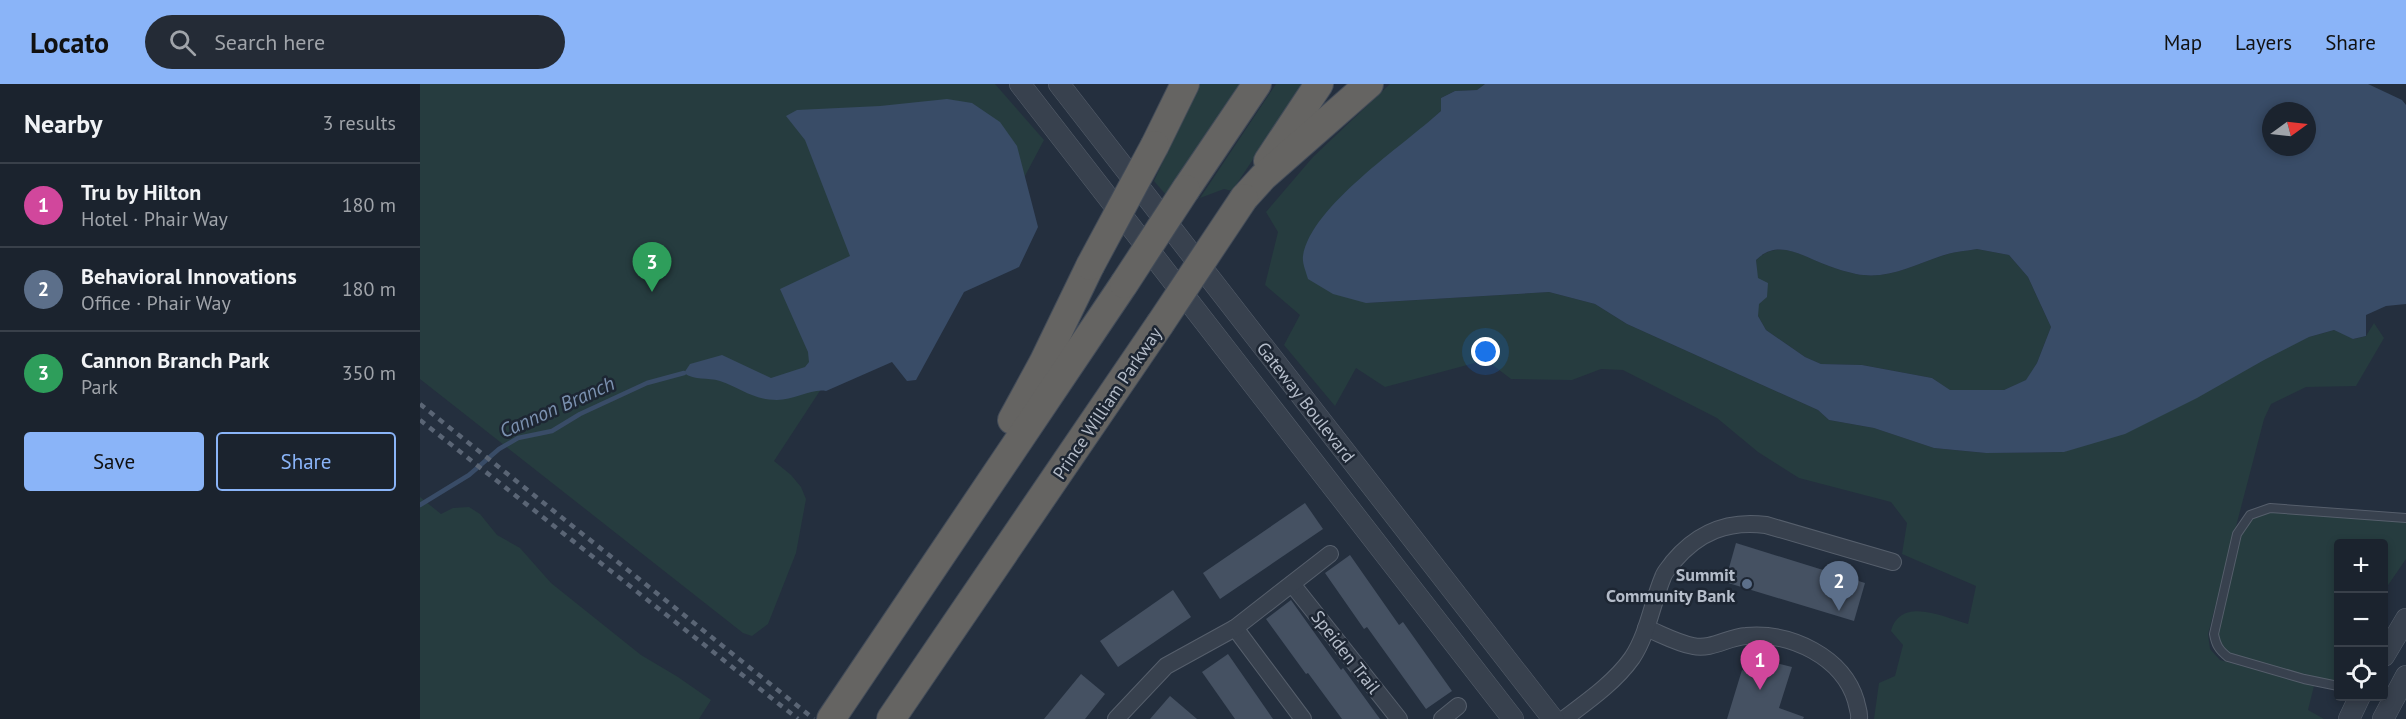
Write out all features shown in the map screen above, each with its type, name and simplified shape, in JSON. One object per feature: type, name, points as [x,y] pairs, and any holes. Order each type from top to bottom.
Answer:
[{"type":"highway","points":[[931,569],[1043,363],[1090,266],[1185,84]]},
{"type":"highway","points":[[831,719],[1257,84]]},
{"type":"highway","name":"Prince William Parkway","points":[[891,719],[1160,324],[1319,84]]},
{"type":"highway","points":[[1244,198],[1263,177],[1369,84]]},
{"type":"street","name":"Gateway Boulevard","points":[[1020,84],[1514,719]]},
{"type":"street","name":"Gateway Boulevard","points":[[1059,84],[1553,719]]},
{"type":"street","points":[[1564,719],[1618,674],[1632,657],[1646,628],[1664,574],[1681,553],[1698,538],[1745,522],[1766,525],[1893,562]]},
{"type":"street","points":[[1116,719],[1166,666],[1235,628],[1330,554]]},
{"type":"street","name":"Speiden Trail","points":[[1293,584],[1399,719]]},
{"type":"street","points":[[2388,649],[2406,619]]},
{"type":"street","points":[[1235,628],[1303,719]]},
{"type":"street","points":[[1646,628],[1695,647],[1720,644],[1744,636],[1768,635],[1802,644],[1830,661],[1851,687],[1859,719]]},
{"type":"street","points":[[2385,706],[2406,676]]},
{"type":"street","points":[[2349,719],[2358,701]]},
{"type":"street","points":[[1442,719],[1458,706]]},
{"type":"lane","points":[[2334,685],[2228,657],[2221,652],[2214,634],[2237,534],[2250,515],[2270,508],[2406,518]]},
{"type":"green space","points":[[420,84],[995,84],[1044,140],[1017,191],[927,227],[774,461],[791,475],[801,487],[806,499],[796,553],[768,624],[752,636],[743,633],[420,379]]},
{"type":"green space","points":[[1199,84],[1242,84],[1167,196],[1154,181]]},
{"type":"green space","points":[[1276,84],[1303,84],[1232,191],[1224,189],[1200,198]]},
{"type":"green space","points":[[1390,84],[1485,84],[1477,90],[1455,91],[1441,98],[1441,111],[1419,131],[1366,303],[1549,292],[1595,304],[1627,324],[1818,410],[1829,420],[1874,428],[1934,448],[1985,453],[2064,452],[2309,337],[2334,330],[2354,339],[2366,336],[2374,323],[2384,338],[2356,386],[2306,387],[2271,404],[2264,419],[2208,634],[2210,649],[2220,660],[2314,686],[2308,710],[2324,719],[1874,719],[1879,683],[1895,676],[1903,645],[1891,631],[1896,620],[1904,614],[1924,612],[1968,624],[1976,586],[1902,554],[1907,523],[1891,502],[1799,478],[1758,452],[1717,418],[1623,370],[1601,369],[1572,380],[1511,379],[1486,360],[1385,387],[1356,368],[1335,406],[1284,345],[1300,315],[1265,285],[1278,232],[1266,212],[1313,157]]},
{"type":"green space","points":[[1977,249],[2009,255],[2028,277],[2051,327],[2037,363],[2027,380],[2004,390],[1949,390],[1932,378],[1862,365],[1821,364],[1805,357],[1766,330],[1758,316],[1756,260],[1774,250],[1792,251],[1856,274],[1878,275],[1910,268],[1945,255]]},
{"type":"green space","points":[[420,497],[441,514],[453,508],[469,507],[480,514],[497,535],[520,548],[551,583],[641,655],[711,700],[699,719],[420,719]]},
{"type":"green space","points":[[2258,511],[2406,518],[2406,559],[2388,585],[2388,539],[2334,539],[2334,685],[2228,657],[2216,644],[2237,534]]},
{"type":"water","points":[[1485,84],[2368,84],[2402,100],[2406,105],[2406,304],[2386,306],[2366,315],[2366,336],[2353,339],[2334,330],[2309,337],[2125,434],[2064,452],[1986,453],[1934,448],[1874,428],[1829,420],[1818,410],[1627,324],[1595,304],[1549,292],[1366,303],[1333,294],[1308,279],[1303,256],[1310,237],[1323,217],[1361,178],[1441,111],[1441,98],[1455,91],[1477,90]],"holes":[[[1977,249],[2009,255],[2028,277],[2051,327],[2037,363],[2026,380],[2004,390],[1950,390],[1932,378],[1862,365],[1821,364],[1805,357],[1766,330],[1758,316],[1759,304],[1767,297],[1768,283],[1758,278],[1756,260],[1774,250],[1792,251],[1839,269],[1867,275],[1889,274],[1945,255]]]},
{"type":"water","points":[[947,99],[972,103],[1000,122],[1017,146],[1038,227],[1019,267],[964,292],[916,380],[907,381],[892,362],[826,391],[815,391],[777,400],[761,398],[720,381],[692,377],[684,373],[690,364],[722,355],[771,378],[805,367],[809,362],[808,352],[780,289],[850,256],[805,140],[786,116],[797,110],[880,106]]},
{"type":"building","points":[[1305,503],[1323,529],[1220,599],[1203,573]]},
{"type":"building","points":[[1736,543],[1865,583],[1854,621],[1725,582]]},
{"type":"building","points":[[1350,555],[1399,625],[1403,622],[1452,691],[1426,709],[1367,627],[1364,629],[1325,573]]},
{"type":"building","points":[[1173,590],[1191,617],[1118,667],[1100,641]]},
{"type":"building","points":[[1291,600],[1341,670],[1343,668],[1380,719],[1342,719],[1308,673],[1306,674],[1266,619]]},
{"type":"building","points":[[1228,654],[1273,719],[1235,719],[1202,672]]},
{"type":"building","points":[[1752,657],[1792,667],[1779,708],[1804,717],[1803,719],[1727,719],[1742,670],[1748,672]]},
{"type":"building","points":[[1081,674],[1105,694],[1085,719],[1044,719]]},
{"type":"building","points":[[1170,696],[1197,719],[1150,719]]},
{"type":"waterway","name":"Cannon Branch","points":[[420,505],[469,475],[499,449],[518,438],[552,431],[580,414],[647,383],[684,373]]},
{"type":"railway","points":[[420,404],[814,719]]},
{"type":"railway","points":[[420,420],[798,719]]},
{"type":"place","name":"Cannon Branch Park","points":[[652,292]]},
{"type":"place","name":"Summit Community Bank","points":[[1747,584]]},
{"type":"place","name":"Behavioral Innovations","points":[[1839,611]]},
{"type":"place","name":"Tru by Hilton","points":[[1760,690]]}]
